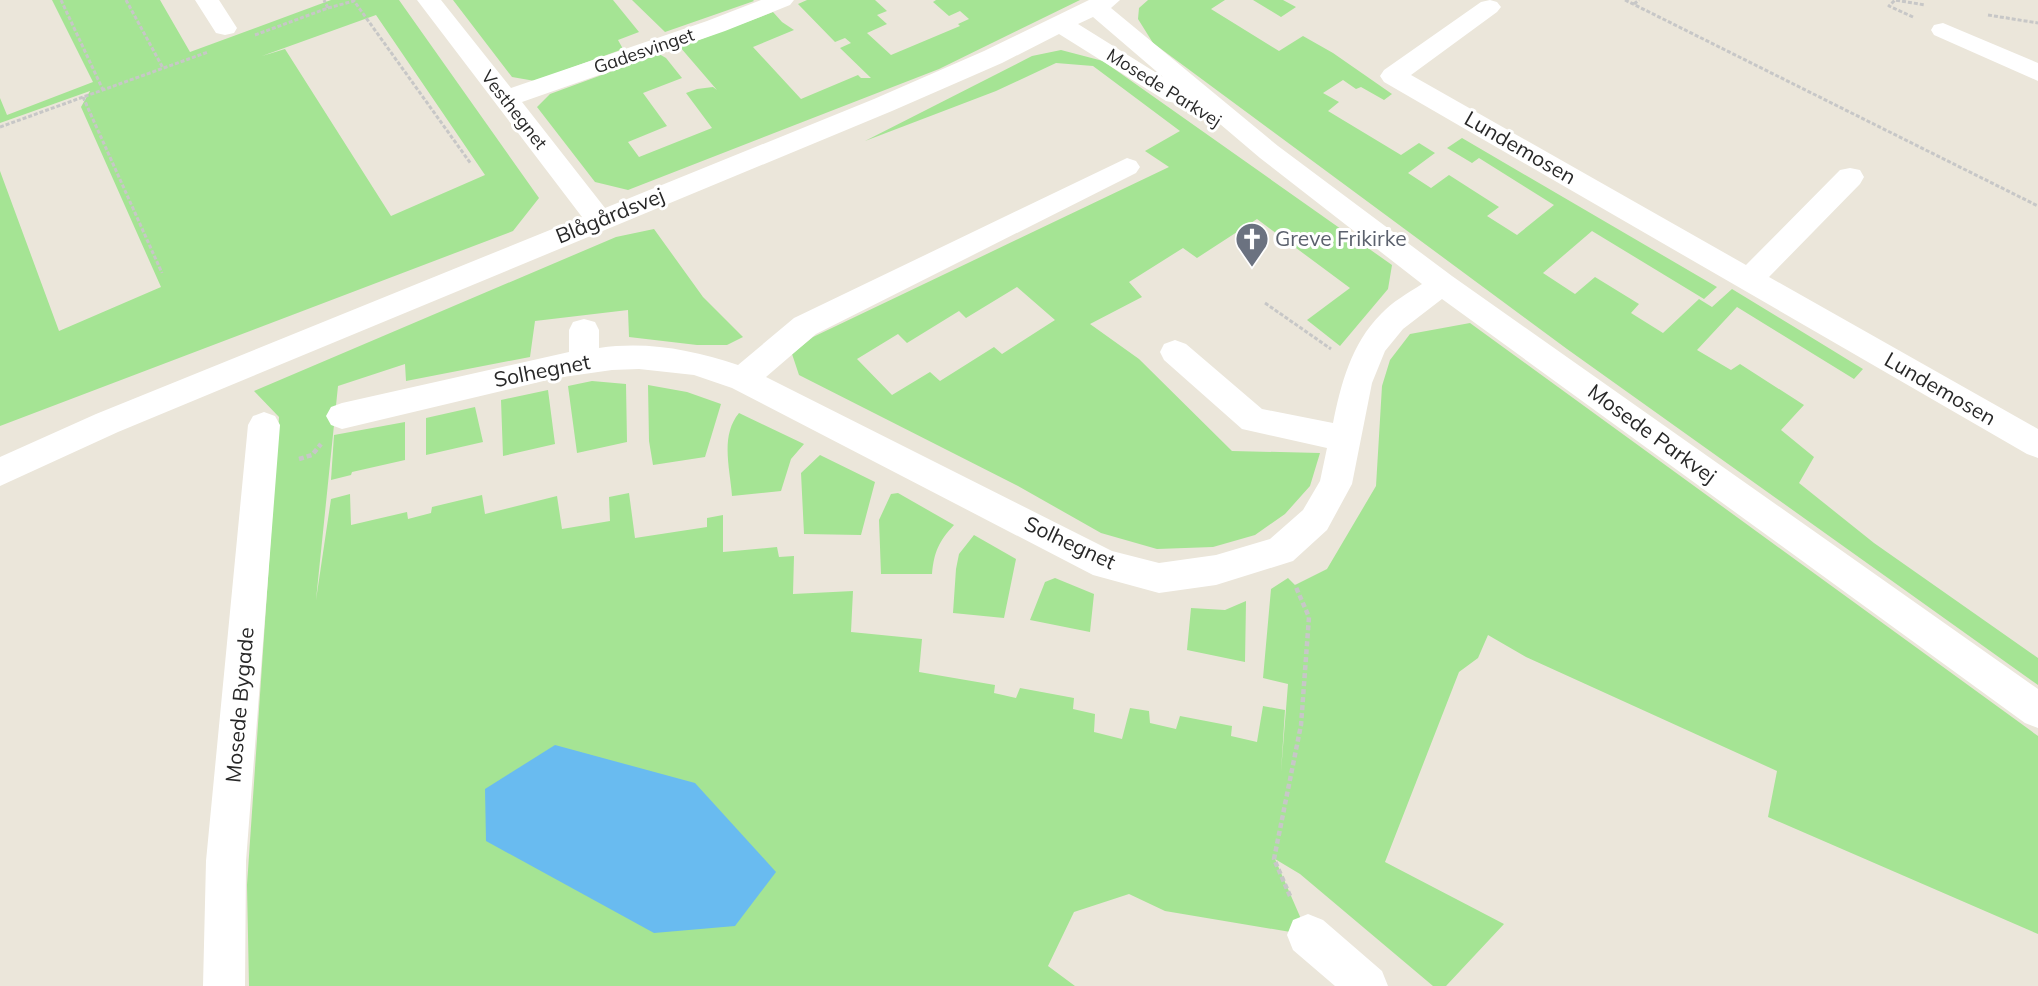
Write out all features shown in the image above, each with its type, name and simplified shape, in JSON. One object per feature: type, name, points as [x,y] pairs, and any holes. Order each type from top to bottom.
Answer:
[{"type":"street","points":[[207,0],[222,38]]},
{"type":"street","name":"Vesthegnet","points":[[429,0],[599,219]]},
{"type":"street","name":"Gadesvinget","points":[[506,99],[716,26],[782,0]]},
{"type":"street","name":"Blågårdsvej","points":[[0,472],[107,423],[599,219],[883,105],[1102,3]]},
{"type":"street","name":"Mosede Parkvej","points":[[1102,3],[1269,152],[1442,284],[2038,711]]},
{"type":"street","name":"Lundemosen","points":[[1489,7],[1393,76],[2038,446]]},
{"type":"street","name":"Mosede Parkvej","points":[[1060,24],[1269,152]]},
{"type":"street","points":[[1943,30],[2038,73]]},
{"type":"street","points":[[743,379],[805,326],[1127,167]]},
{"type":"street","points":[[1749,280],[1850,177]]},
{"type":"street","name":"Solhegnet","points":[[342,416],[584,345],[639,357],[694,363],[743,379],[1105,564],[1159,578],[1216,570],[1281,551],[1315,520],[1336,484],[1357,383],[1372,346],[1392,321],[1442,284]]},
{"type":"street","points":[[1175,352],[1253,420],[1346,439]]},
{"type":"street","name":"Blågårdsvej","points":[[0,462],[107,423]]},
{"type":"street","name":"Mosede Bygade","points":[[224,986],[226,861],[264,425]]},
{"type":"street","points":[[1308,935],[1367,986]]},
{"type":"path","points":[[61,0],[103,90]]},
{"type":"path","points":[[126,0],[163,68]]},
{"type":"path","points":[[324,0],[328,9]]},
{"type":"path","points":[[1624,0],[2038,206]]},
{"type":"path","points":[[1634,4],[1639,0]]},
{"type":"path","points":[[251,36],[354,1],[471,164]]},
{"type":"path","points":[[0,127],[163,68],[222,38]]},
{"type":"path","points":[[83,97],[162,273]]},
{"type":"path","points":[[1265,303],[1362,370]]},
{"type":"path","points":[[261,469],[312,455],[342,416]]},
{"type":"path","points":[[1281,551],[1309,617],[1301,725],[1274,859],[1308,935]]},
{"type":"green space","points":[[52,0],[160,0],[190,52],[331,0],[399,0],[539,198],[513,231],[0,426],[0,171],[59,331],[161,287],[81,107],[90,91],[0,123],[0,98],[7,115],[93,82]],"holes":[[[376,15],[485,175],[391,216],[285,49],[262,56]]]},
{"type":"green space","points":[[453,0],[613,0],[639,32],[618,40],[623,49],[535,81],[512,77]]},
{"type":"green space","points":[[632,0],[753,0],[754,1],[665,32]]},
{"type":"green space","points":[[807,0],[875,0],[887,11],[877,15],[887,24],[867,33],[891,55],[960,26],[958,24],[969,19],[960,11],[949,16],[933,2],[936,0],[1080,0],[939,69],[628,190],[595,182],[537,107],[550,94],[659,54],[666,58],[682,78],[643,93],[667,126],[628,142],[639,157],[712,128],[686,93],[713,87],[717,90],[680,47],[773,12],[794,30],[753,47],[801,99],[858,75],[861,78],[871,78],[840,48],[851,43],[845,38],[835,42],[798,4]]},
{"type":"green space","points":[[1148,0],[1225,0],[1211,9],[1279,51],[1303,36],[1333,53],[1392,94],[1384,100],[1361,87],[1356,89],[1343,80],[1323,93],[1339,102],[1328,111],[1401,155],[1419,143],[1435,153],[1408,173],[1431,188],[1449,175],[1499,207],[1487,216],[1517,235],[1554,205],[1479,158],[1472,163],[1447,148],[1462,138],[1717,287],[1704,299],[1592,231],[1543,273],[1575,294],[1595,277],[1639,304],[1631,313],[1663,333],[1699,299],[1712,307],[1732,289],[1863,369],[1854,379],[1737,307],[1697,350],[1731,370],[1740,364],[1804,405],[1781,430],[1814,457],[1799,483],[1874,543],[2038,658],[2038,685],[1567,349],[1153,43],[1138,19],[1139,8]]},
{"type":"green space","points":[[1253,0],[1283,0],[1296,7],[1281,17]]},
{"type":"green space","points":[[1061,50],[1103,61],[1392,265],[1388,289],[1340,346],[1307,320],[1350,288],[1257,219],[1197,258],[1183,248],[1129,282],[1142,297],[1090,324],[1139,359],[1232,451],[1320,453],[1310,486],[1285,514],[1255,535],[1213,547],[1157,549],[1101,533],[1018,486],[799,375],[792,354],[813,337],[1169,167],[1145,151],[1180,131],[1093,66],[1056,63],[996,91],[865,141],[1032,56]],"holes":[[[1017,287],[1055,320],[1002,354],[994,347],[940,381],[930,372],[892,395],[857,359],[898,334],[907,343],[959,311],[966,318]]]},
{"type":"green space","points":[[654,229],[703,297],[743,337],[727,345],[697,345],[629,337],[628,310],[535,321],[530,357],[406,381],[405,364],[338,386],[316,600],[331,499],[350,494],[351,525],[407,512],[408,519],[431,513],[432,507],[482,495],[485,514],[557,496],[562,529],[610,521],[609,497],[629,493],[635,538],[707,527],[707,518],[723,515],[723,552],[777,547],[779,557],[794,556],[793,594],[853,591],[851,632],[922,639],[919,672],[995,685],[994,693],[1016,698],[1020,688],[1074,698],[1073,709],[1095,714],[1094,732],[1122,739],[1130,708],[1149,711],[1150,723],[1176,729],[1180,716],[1232,726],[1231,736],[1257,742],[1263,706],[1285,710],[1281,772],[1288,684],[1263,678],[1271,589],[1288,578],[1295,585],[1327,569],[1376,486],[1382,386],[1390,360],[1410,334],[1470,323],[2038,736],[2038,934],[1768,817],[1777,771],[1526,657],[1488,635],[1478,658],[1459,672],[1385,862],[1504,924],[1446,986],[1433,986],[1300,874],[1275,859],[1308,935],[1165,911],[1129,894],[1074,912],[1048,966],[1075,986],[249,986],[247,885],[279,417],[254,391],[616,237]]},
{"type":"green space","points":[[592,381],[626,384],[627,442],[577,453],[568,386]]},
{"type":"green space","points":[[648,385],[687,392],[721,404],[705,457],[653,465],[649,441]]},
{"type":"green space","points":[[548,390],[555,444],[503,456],[501,400]]},
{"type":"green space","points":[[475,407],[483,442],[426,455],[426,418]]},
{"type":"green space","points":[[739,413],[804,444],[791,459],[781,491],[732,496],[728,442],[733,422]]},
{"type":"green space","points":[[405,422],[405,460],[352,472],[351,475],[331,480],[334,435]]},
{"type":"green space","points":[[820,455],[875,482],[861,535],[804,534],[801,473]]},
{"type":"green space","points":[[898,493],[954,525],[938,547],[932,574],[881,574],[879,520],[891,494]]},
{"type":"green space","points":[[974,535],[1016,559],[1004,618],[953,613],[959,554]]},
{"type":"green space","points":[[1055,578],[1094,594],[1090,632],[1030,620],[1045,582]]},
{"type":"green space","points":[[1246,601],[1245,662],[1187,650],[1191,608],[1225,610]]},
{"type":"water","points":[[555,745],[695,783],[776,872],[735,926],[654,933],[486,841],[485,789]]},
{"type":"place","name":"Greve Frikirke","points":[[1252,268]]}]
